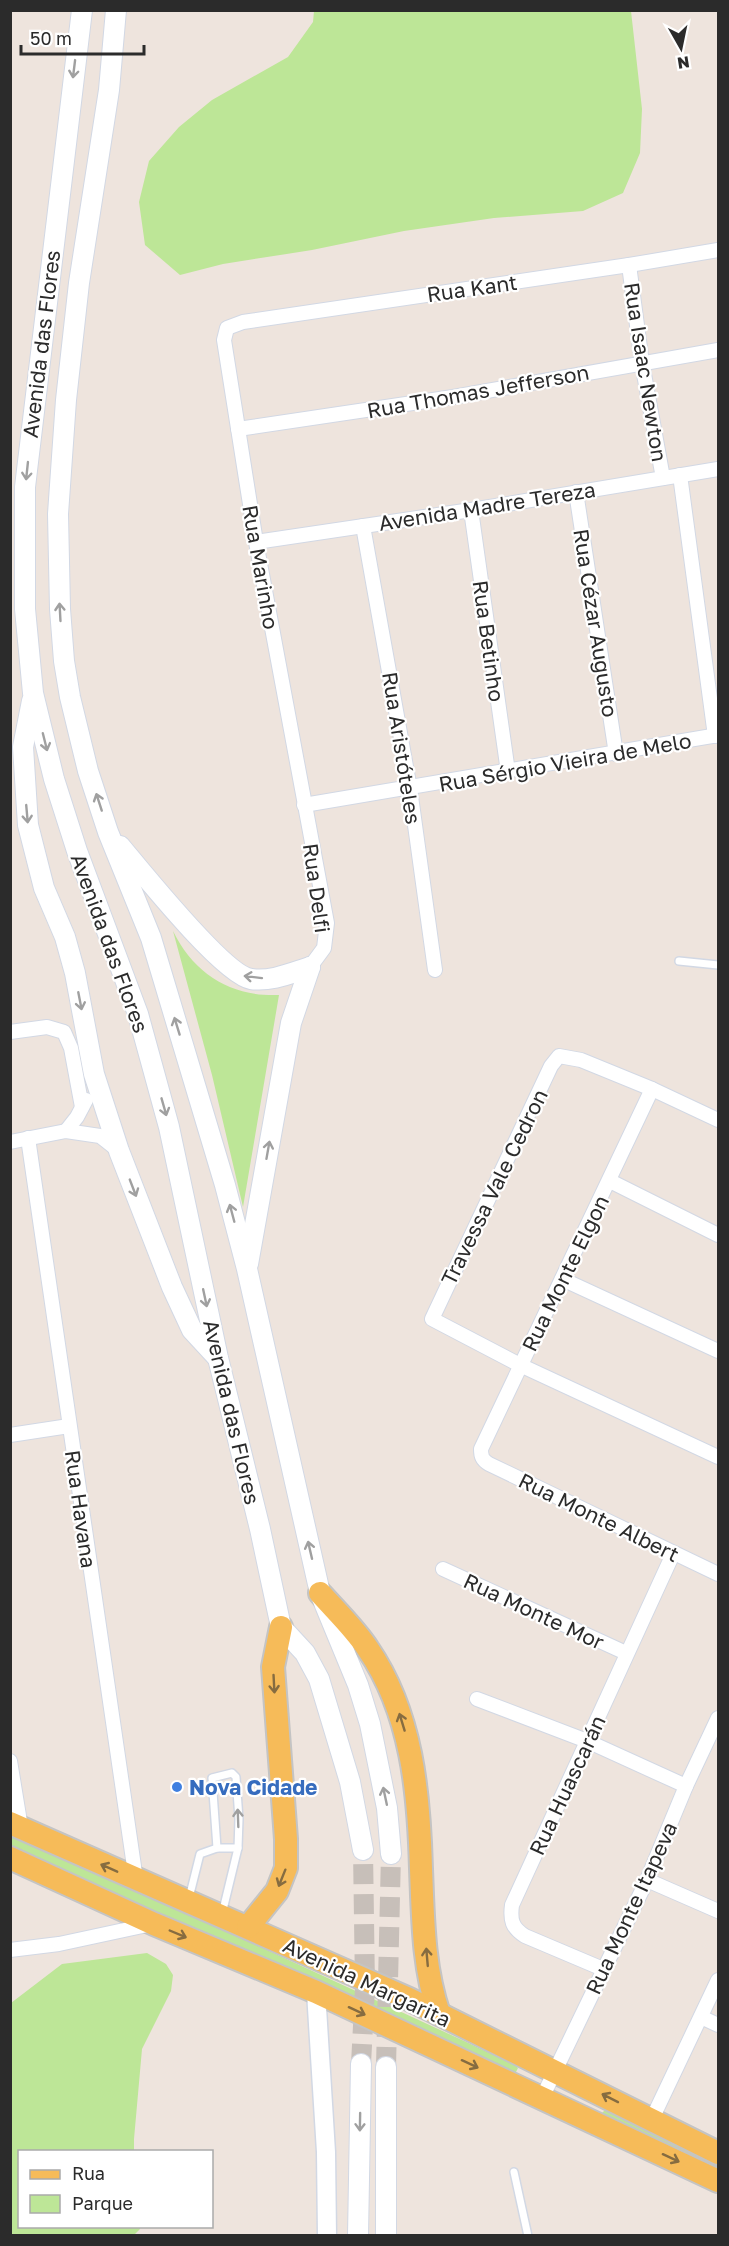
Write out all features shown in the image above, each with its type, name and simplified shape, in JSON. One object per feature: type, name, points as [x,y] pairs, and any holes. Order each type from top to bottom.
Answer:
[{"type":"main road","name":"Avenida das Flores","points":[[82,10],[25,487],[25,609],[33,693],[57,789],[81,861],[138,1014],[166,1115],[218,1358],[281,1626],[305,1653],[319,1679],[350,1782],[363,1850]]},
{"type":"main road","name":"Avenida das Flores","points":[[116,10],[109,90],[79,283],[66,400],[58,514],[60,609],[64,661],[70,697],[88,771],[108,832],[151,938],[225,1185],[247,1269],[320,1593],[358,1685],[370,1724],[387,1808],[391,1854]]},
{"type":"main road","points":[[33,693],[23,747],[28,825],[44,888],[65,937],[75,973],[93,1074],[119,1151],[172,1287],[192,1330],[218,1358]]},
{"type":"main road","points":[[108,832],[160,894],[223,963],[237,974],[251,979],[273,978],[310,967]]},
{"type":"main road","points":[[247,1269],[286,1050],[298,999],[310,967]]},
{"type":"main road","points":[[320,1593],[368,1648],[385,1677],[402,1721],[417,1796],[428,1976],[439,2014]]},
{"type":"main road","points":[[248,1927],[277,1891],[286,1868],[286,1839],[273,1667],[281,1626]]},
{"type":"main road","name":"Avenida Margarita","points":[[16,1826],[248,1927],[439,2014],[718,2153]]},
{"type":"main road","name":"Avenida Margarita","points":[[10,1858],[154,1924],[316,1992],[718,2181]]},
{"type":"main road","points":[[358,2235],[362,2064]]},
{"type":"main road","points":[[386,2067],[386,2235]]},
{"type":"street","name":"Rua Kant","points":[[227,328],[243,322],[718,250]]},
{"type":"street","name":"Rua Isaac Newton","points":[[629,265],[642,363],[663,478]]},
{"type":"street","name":"Rua Marinho","points":[[227,328],[224,340],[256,542],[304,805]]},
{"type":"street","name":"Rua Thomas Jefferson","points":[[238,429],[453,397],[718,350]]},
{"type":"street","name":"Avenida Madre Tereza","points":[[256,542],[471,510],[718,469]]},
{"type":"street","name":"Rua Isaac Newton","points":[[680,475],[717,735]]},
{"type":"street","name":"Rua Cézar Augusto","points":[[576,492],[615,754]]},
{"type":"street","name":"Rua Betinho","points":[[471,510],[507,772]]},
{"type":"street","name":"Rua Aristóteles","points":[[363,526],[410,789],[435,970]]},
{"type":"street","name":"Rua Sérgio Vieira de Melo","points":[[304,805],[410,789],[717,735]]},
{"type":"street","name":"Rua Delfi","points":[[304,805],[327,932],[324,948],[310,967]]},
{"type":"street","points":[[10,1032],[47,1027],[64,1032],[71,1048],[82,1107]]},
{"type":"street","name":"Travessa Vale Cedron","points":[[520,1365],[432,1319],[546,1077],[559,1056],[581,1060],[652,1089]]},
{"type":"street","points":[[66,1131],[82,1107],[93,1074]]},
{"type":"street","points":[[652,1089],[718,1120]]},
{"type":"street","name":"Rua Monte Elgon","points":[[482,1458],[481,1449],[652,1089]]},
{"type":"street","points":[[10,1142],[66,1131],[100,1136],[119,1151]]},
{"type":"street","name":"Rua Havana","points":[[28,1138],[136,1880]]},
{"type":"street","points":[[610,1181],[718,1235]]},
{"type":"street","points":[[562,1279],[718,1351]]},
{"type":"street","points":[[520,1365],[718,1457]]},
{"type":"street","points":[[10,1435],[69,1426]]},
{"type":"street","name":"Rua Monte Albert","points":[[482,1458],[489,1464],[718,1574]]},
{"type":"street","name":"Rua Huascarán","points":[[603,1969],[525,1936],[512,1924],[512,1905],[673,1554]]},
{"type":"street","name":"Rua Monte Mor","points":[[443,1569],[626,1653]]},
{"type":"street","points":[[477,1699],[587,1741],[686,1786]]},
{"type":"street","name":"Rua Monte Itapeva","points":[[542,2098],[647,1880],[686,1786],[718,1718]]},
{"type":"street","points":[[10,1761],[16,1826]]},
{"type":"street","points":[[647,1880],[718,1911]]},
{"type":"street","points":[[10,1950],[59,1944],[154,1924]]},
{"type":"street","points":[[652,2119],[718,1980]]},
{"type":"street","points":[[316,1992],[326,2152],[327,2234]]},
{"type":"street","points":[[701,2017],[718,2025]]},
{"type":"lane","points":[[680,961],[718,965]]},
{"type":"lane","points":[[217,1848],[212,1778],[232,1773],[236,1777],[238,1848],[222,1916]]},
{"type":"lane","points":[[188,1902],[200,1854],[217,1848],[238,1848]]},
{"type":"lane","points":[[514,2172],[528,2235]]},
{"type":"green space","points":[[314,11],[631,11],[642,109],[640,153],[623,193],[583,211],[494,218],[404,231],[312,250],[223,264],[180,275],[145,245],[139,202],[149,161],[179,127],[212,100],[288,57],[313,22]]},
{"type":"green space","points":[[173,931],[192,959],[216,980],[245,992],[279,995],[243,1207],[212,1075]]},
{"type":"green space","points":[[11,1832],[518,2068],[515,2074],[500,2070],[11,1846]]},
{"type":"green space","points":[[147,1953],[166,1964],[173,1975],[171,1991],[142,2049],[134,2150],[18,2150],[18,2228],[140,2228],[133,2236],[11,2235],[11,2003],[62,1964]]},
{"type":"green space","points":[[614,2109],[718,2161],[718,2176],[601,2114],[605,2110]]},
{"type":"tunnel","points":[[361,2064],[365,1988],[363,1850]]},
{"type":"tunnel","points":[[386,2067],[391,1854]]},
{"type":"place","name":"Nova Cidade","points":[[177,1787]]}]
